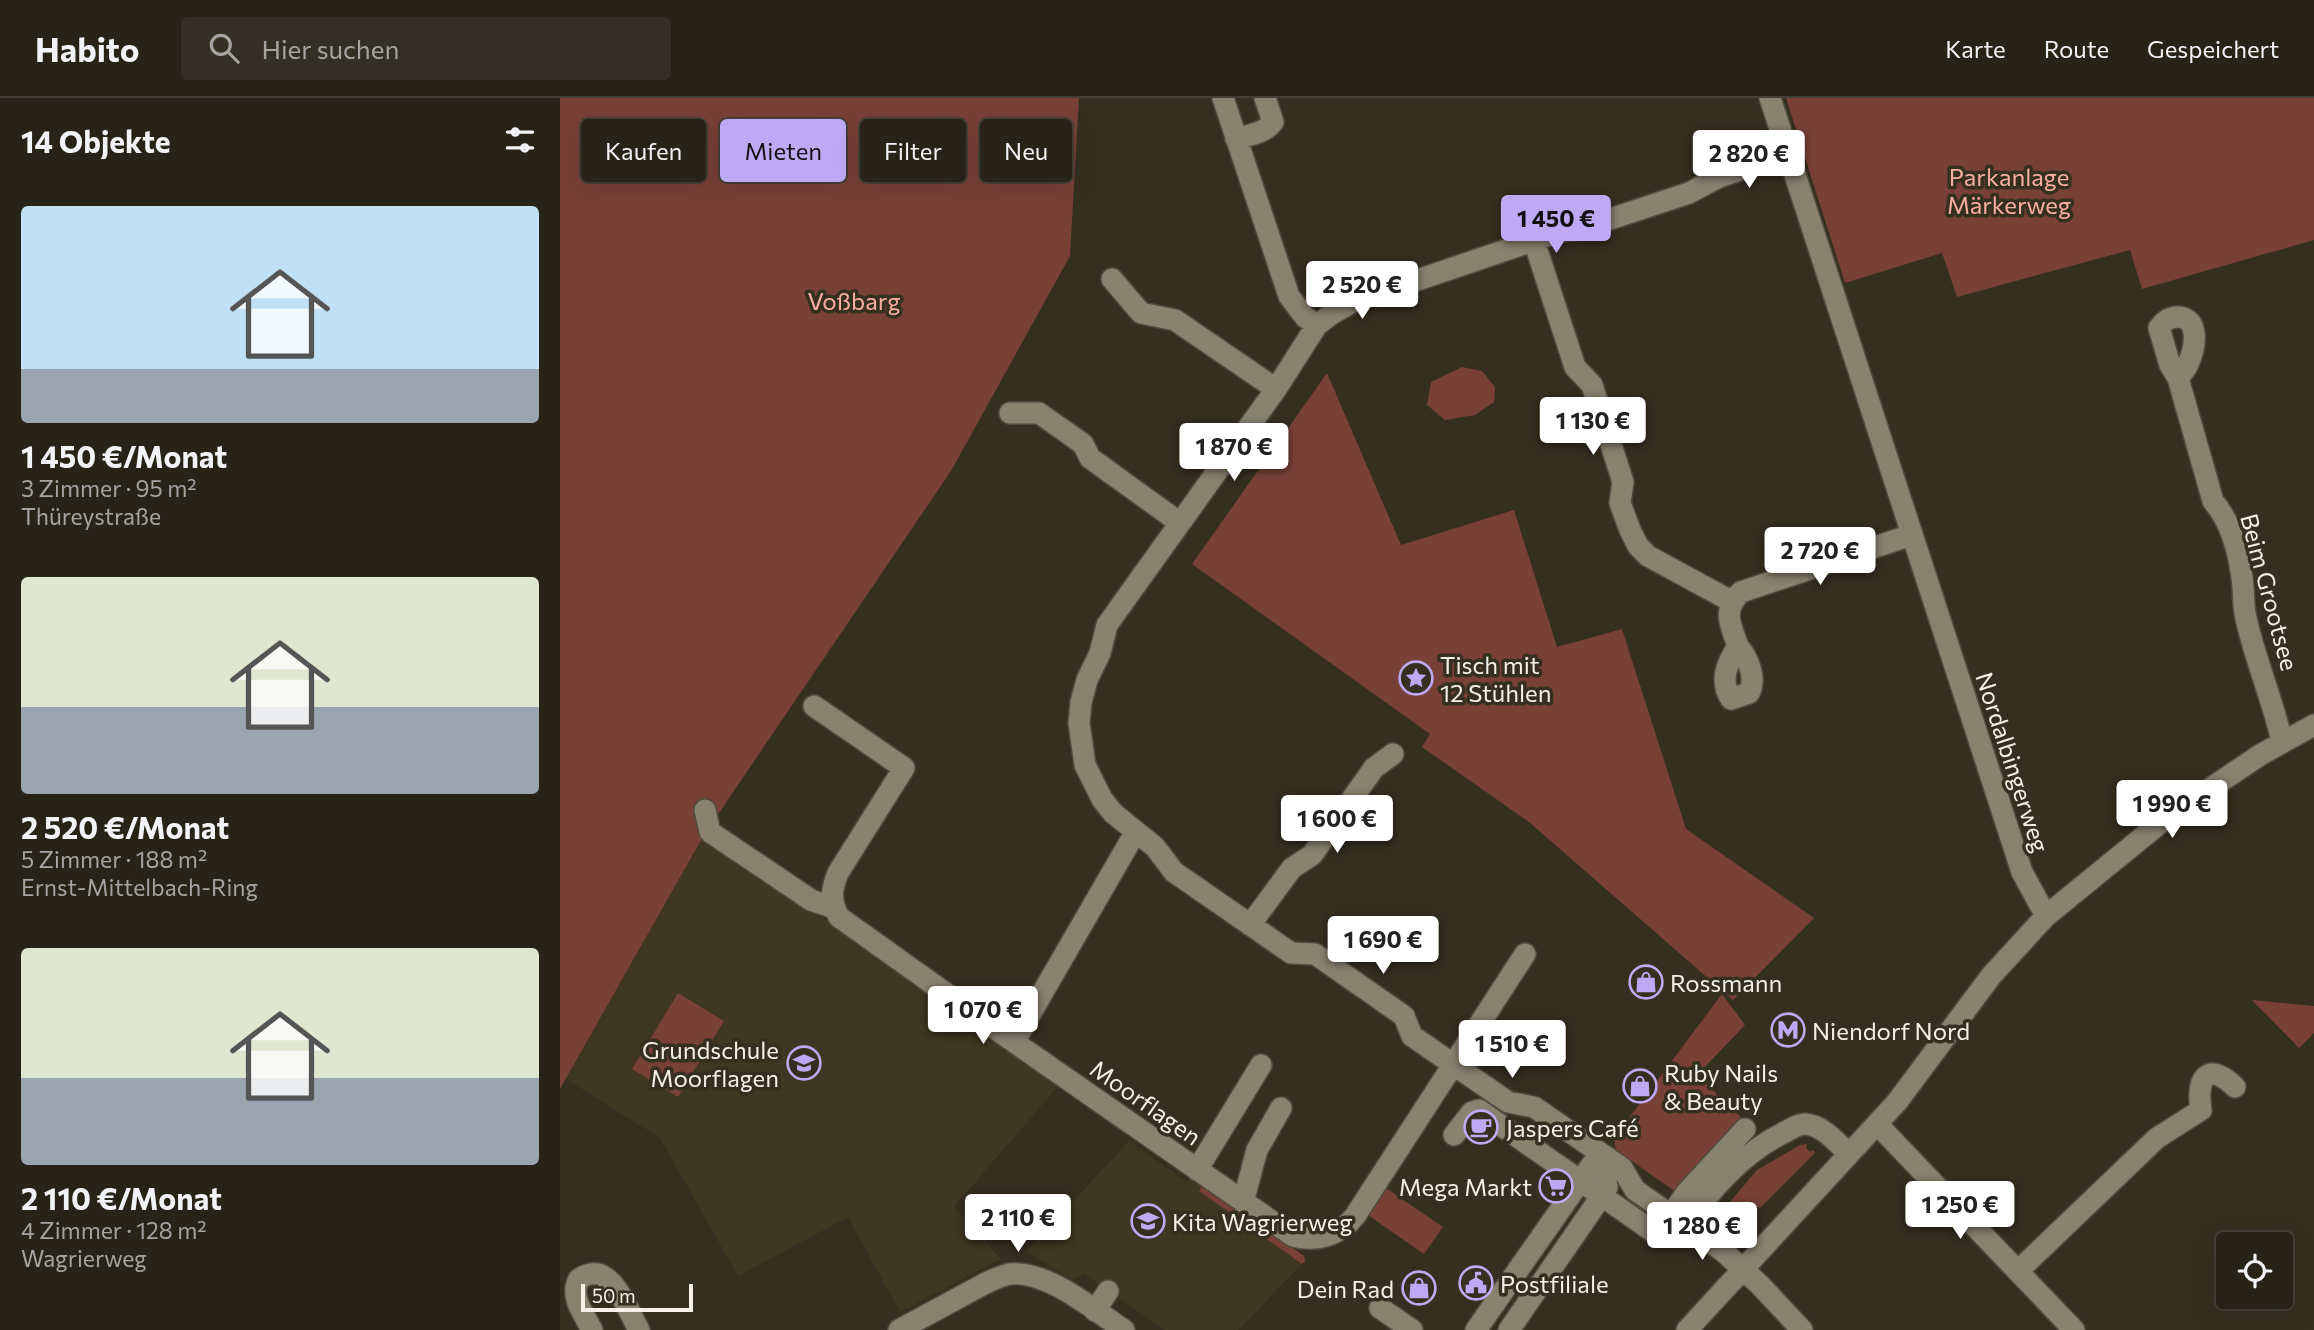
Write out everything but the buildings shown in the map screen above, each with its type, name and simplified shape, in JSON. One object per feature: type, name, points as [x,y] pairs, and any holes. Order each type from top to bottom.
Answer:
[{"type":"street","points":[[1223,98],[1289,296],[1305,317],[1317,325]]},
{"type":"street","points":[[1236,139],[1272,126],[1265,98]]},
{"type":"street","name":"Nordalbingerweg","points":[[1769,98],[2022,872],[2046,916]]},
{"type":"street","points":[[1652,1231],[1534,1107],[1508,1102],[1412,1036],[1404,1016],[1315,954],[1291,953],[1174,872],[1155,847],[1112,813],[1092,782],[1081,747],[1081,702],[1087,680],[1100,653],[1107,625],[1276,389],[1317,325],[1370,292],[1394,288],[1562,231],[1580,229],[1689,193],[1719,177],[1788,154]]},
{"type":"street","points":[[1534,241],[1575,367],[1592,385],[1623,482],[1620,503],[1638,546],[1648,556],[1731,601]]},
{"type":"street","points":[[1112,279],[1142,313],[1174,320],[1276,389]]},
{"type":"street","name":"Beim Grootsee","points":[[2178,378],[2213,501],[2229,523],[2243,583],[2245,616],[2275,709],[2282,742]]},
{"type":"street","points":[[1010,413],[1039,413],[1083,444],[1090,457],[1180,523]]},
{"type":"street","points":[[1738,646],[1728,617],[1731,601],[1741,592],[1911,536]]},
{"type":"street","points":[[705,810],[709,832],[811,900],[834,908],[832,888],[838,873],[904,768],[814,706]]},
{"type":"street","points":[[1687,1330],[1906,1092],[1991,976],[2046,916],[2165,819],[2282,742],[2314,725]]},
{"type":"street","points":[[1250,925],[1292,868],[1312,855],[1374,768],[1393,754]]},
{"type":"street","points":[[1018,1035],[1135,833]]},
{"type":"street","name":"Moorflagen","points":[[834,908],[847,925],[1018,1035],[1196,1170],[1293,1236],[1313,1240],[1333,1234],[1355,1216],[1452,1064]]},
{"type":"street","points":[[1452,1064],[1525,954]]},
{"type":"street","points":[[1196,1170],[1261,1065]]},
{"type":"street","points":[[2018,1271],[2157,1138],[2201,1110],[2198,1090],[2201,1082],[2208,1076],[2217,1074],[2235,1087]]},
{"type":"street","points":[[1243,1202],[1257,1150],[1281,1108]]},
{"type":"street","points":[[1461,1132],[1472,1112],[1479,1110],[1599,1174]]},
{"type":"street","points":[[1679,1220],[1744,1158],[1773,1138],[1802,1124],[1817,1127],[1849,1154]]},
{"type":"street","points":[[1877,1124],[2074,1330]]},
{"type":"street","points":[[1679,1220],[1687,1192],[1745,1129]]},
{"type":"street","points":[[1476,1330],[1599,1174],[1622,1168],[1634,1190],[1724,1252],[1802,1330]]},
{"type":"street","points":[[1509,1330],[1599,1174]]},
{"type":"street","points":[[592,1330],[576,1299],[575,1290],[579,1279],[593,1272],[611,1280],[639,1330]]},
{"type":"street","points":[[899,1330],[984,1284],[1010,1275],[1026,1275],[1053,1284],[1124,1330]]},
{"type":"street","points":[[1095,1311],[1108,1291]]},
{"type":"street","points":[[1380,1308],[1412,1330]]},
{"type":"shaded area","name":"Grundschule Moorflagen","points":[[704,835],[1061,1083],[954,1207],[1001,1259],[900,1312],[848,1217],[738,1276],[660,1138],[566,1079]]},
{"type":"shaded area","name":"Kita Wagrierweg","points":[[1129,1141],[1187,1182],[1194,1181],[1202,1187],[1199,1191],[1302,1264],[1238,1330],[1165,1330],[1084,1274],[1072,1280],[1027,1251]]},
{"type":"green space","name":"Voßbarg","points":[[560,98],[1079,98],[1070,256],[951,471],[704,835],[560,1089]]},
{"type":"green space","name":"Parkanlage Märkerweg","points":[[1786,98],[2314,98],[2314,240],[2142,289],[2130,250],[1957,297],[1942,253],[1845,283]]},
{"type":"green space","points":[[1462,367],[1482,371],[1495,387],[1494,402],[1475,415],[1445,420],[1427,405],[1431,382]]},
{"type":"green space","points":[[1327,373],[1401,545],[1514,510],[1557,647],[1622,629],[1686,829],[1814,918],[1733,1000],[1529,822],[1422,747],[1430,734],[1192,564]]},
{"type":"green space","points":[[678,993],[724,1021],[678,1097],[632,1069]]},
{"type":"green space","points":[[1722,994],[1745,1025],[1697,1075],[1743,1119],[1676,1192],[1616,1150],[1614,1138]]},
{"type":"green space","points":[[2252,1000],[2314,1006],[2314,1033],[2299,1048]]},
{"type":"green space","points":[[1807,1144],[1806,1148],[1815,1153],[1760,1208],[1755,1206],[1740,1222],[1725,1212],[1724,1209],[1757,1170],[1800,1145]]},
{"type":"green space","points":[[1204,1184],[1304,1256],[1305,1261],[1302,1264],[1199,1191]]},
{"type":"green space","points":[[1383,1186],[1443,1227],[1424,1254],[1365,1213]]},
{"type":"place","name":"Tisch mit 12 Stühlen","points":[[1416,678]]},
{"type":"place","name":"Rossmann","points":[[1646,982]]},
{"type":"place","name":"Niendorf Nord","points":[[1788,1030]]},
{"type":"place","name":"Grundschule Moorflagen","points":[[804,1063]]},
{"type":"place","name":"Ruby Nails & Beauty","points":[[1640,1086]]},
{"type":"place","name":"Jaspers Café","points":[[1481,1127]]},
{"type":"place","name":"Mega Markt","points":[[1556,1186]]},
{"type":"place","name":"Kita Wagrierweg","points":[[1148,1221]]},
{"type":"place","name":"Postfiliale","points":[[1476,1283]]},
{"type":"place","name":"Dein Rad","points":[[1419,1288]]}]
